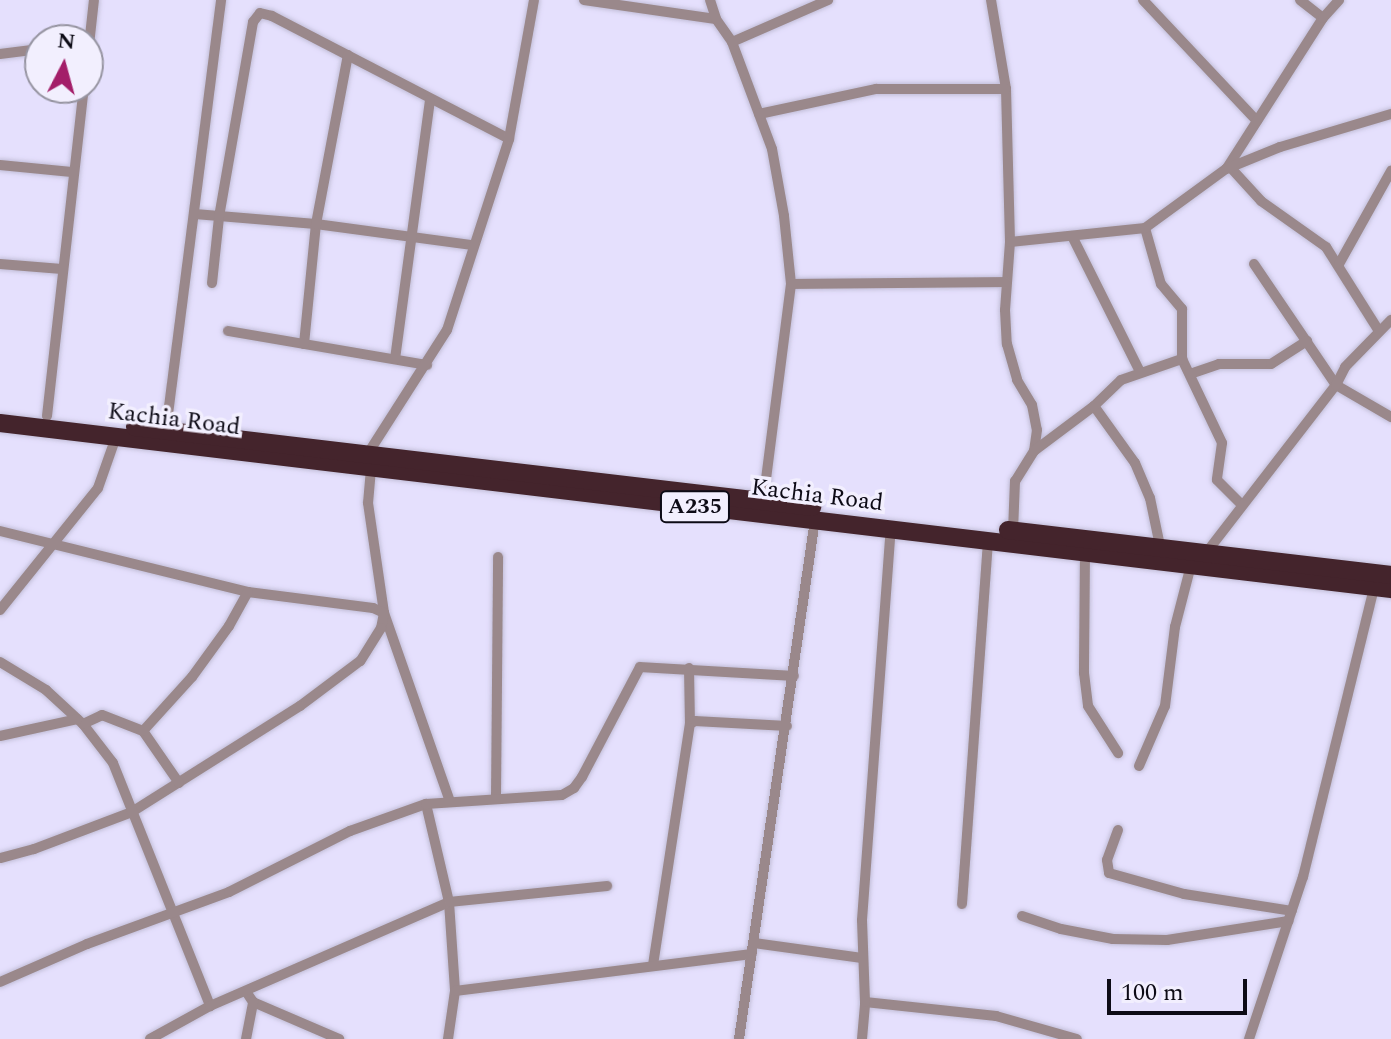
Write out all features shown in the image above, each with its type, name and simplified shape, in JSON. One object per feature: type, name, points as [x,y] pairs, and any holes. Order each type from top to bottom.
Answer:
[{"type":"highway","name":"Kachia Road","points":[[0,411],[166,430],[369,462]]},
{"type":"highway","name":"Kachia Road","points":[[0,423],[369,462],[815,520],[1382,588]]},
{"type":"highway","name":"Kachia Road","points":[[402,466],[505,468],[763,502],[1391,575]]},
{"type":"street","points":[[91,24],[94,0]]},
{"type":"street","points":[[166,430],[221,0]]},
{"type":"street","points":[[450,801],[384,613],[368,503],[369,462],[447,330],[471,245],[509,139],[534,0]]},
{"type":"street","points":[[584,0],[716,19]]},
{"type":"street","points":[[710,0],[716,19],[732,42],[772,149],[784,216],[791,284],[763,502]]},
{"type":"street","points":[[732,42],[828,0]]},
{"type":"street","points":[[991,0],[1006,89],[1010,242],[1006,282],[1007,344],[1017,380],[1032,405],[1037,430],[1034,451]]},
{"type":"street","points":[[1143,0],[1257,121]]},
{"type":"street","points":[[1300,0],[1323,18]]},
{"type":"street","points":[[1228,168],[1323,18],[1339,0]]},
{"type":"street","points":[[212,283],[219,217],[257,15],[272,16],[509,139]]},
{"type":"street","points":[[0,54],[24,51]]},
{"type":"street","points":[[304,344],[316,224],[348,55]]},
{"type":"street","points":[[759,114],[876,89],[1006,89]]},
{"type":"street","points":[[395,359],[409,237],[430,100]]},
{"type":"street","points":[[47,416],[82,104]]},
{"type":"street","points":[[1010,242],[1073,238],[1145,228],[1228,168],[1280,147],[1391,114]]},
{"type":"street","points":[[0,165],[72,172]]},
{"type":"street","points":[[1228,168],[1261,201],[1310,233],[1339,264],[1379,331]]},
{"type":"street","points":[[1339,264],[1391,171]]},
{"type":"street","points":[[195,214],[316,224],[471,245]]},
{"type":"street","points":[[1145,228],[1161,284],[1182,309],[1182,359],[1222,443],[1217,480],[1242,505]]},
{"type":"street","points":[[1073,238],[1140,372]]},
{"type":"street","points":[[0,264],[62,269]]},
{"type":"street","points":[[1254,264],[1336,385],[1391,417]]},
{"type":"street","points":[[791,284],[1006,282]]},
{"type":"street","points":[[1206,553],[1336,385],[1357,351],[1391,320]]},
{"type":"street","points":[[228,331],[427,365]]},
{"type":"street","points":[[1190,374],[1219,364],[1271,364],[1307,341]]},
{"type":"street","points":[[1013,531],[1015,481],[1034,451],[1094,406],[1111,387],[1140,372],[1182,359]]},
{"type":"street","points":[[1094,406],[1135,463],[1150,498],[1160,546]]},
{"type":"street","points":[[0,610],[98,488],[116,437]]},
{"type":"street","points":[[739,1039],[815,520]]},
{"type":"street","points":[[862,1039],[865,1002],[862,958],[872,746],[891,529]]},
{"type":"street","points":[[0,531],[248,592],[373,608],[384,613]]},
{"type":"street","points":[[962,904],[988,540]]},
{"type":"street","points":[[1085,552],[1084,673],[1088,706],[1118,753]]},
{"type":"street","points":[[496,798],[498,557]]},
{"type":"street","points":[[1139,766],[1165,706],[1175,627],[1191,565]]},
{"type":"street","points":[[1249,1039],[1290,916],[1382,588]]},
{"type":"street","points":[[143,731],[192,677],[229,626],[248,592]]},
{"type":"street","points":[[0,858],[34,849],[132,812],[300,706],[360,661],[381,628],[384,613]]},
{"type":"street","points":[[0,662],[46,690],[80,721],[113,763],[210,1006]]},
{"type":"street","points":[[0,982],[170,912],[229,892],[350,831],[426,804],[562,795],[574,788],[640,667],[794,676]]},
{"type":"street","points":[[653,965],[690,724],[689,668]]},
{"type":"street","points":[[0,736],[102,715],[143,731],[179,783]]},
{"type":"street","points":[[690,724],[695,721],[787,726]]},
{"type":"street","points":[[426,804],[449,902],[455,991],[448,1039]]},
{"type":"street","points":[[1118,830],[1107,860],[1109,873],[1184,894],[1290,916]]},
{"type":"street","points":[[150,1039],[210,1006],[250,997],[449,902],[607,886]]},
{"type":"street","points":[[1022,916],[1061,929],[1113,939],[1167,940],[1290,916]]},
{"type":"street","points":[[455,991],[653,965],[753,948],[862,958]]},
{"type":"street","points":[[246,1039],[250,997]]},
{"type":"street","points":[[250,997],[339,1039]]},
{"type":"street","points":[[865,1002],[996,1016],[1077,1039]]}]
